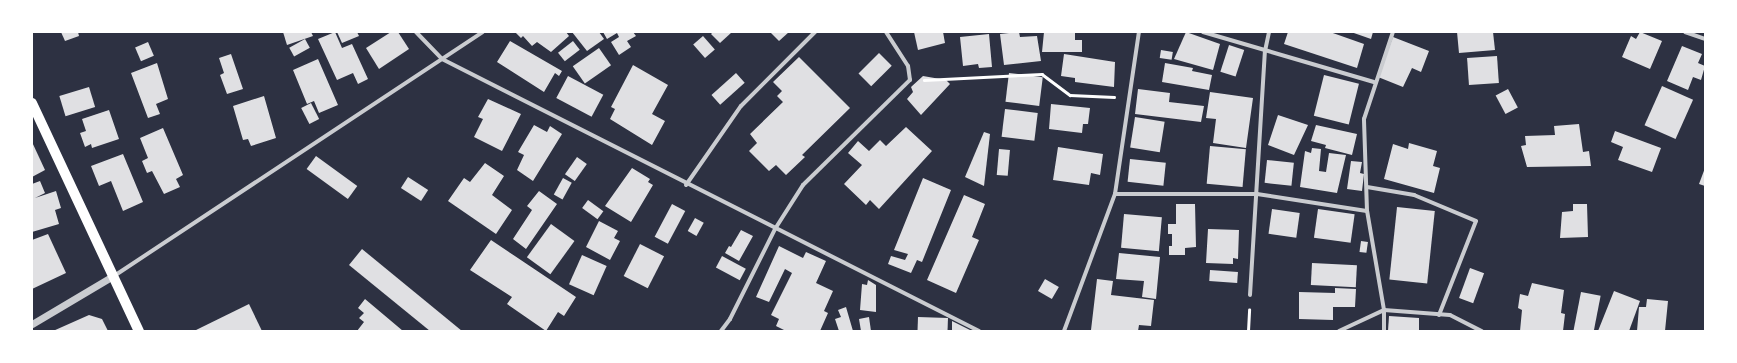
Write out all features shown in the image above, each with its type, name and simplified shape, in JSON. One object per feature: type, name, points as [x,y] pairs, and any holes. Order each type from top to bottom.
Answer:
[{"type":"main road","points":[[32,103],[139,331]]},
{"type":"street","points":[[416,32],[442,59],[686,185],[979,331]]},
{"type":"street","points":[[32,324],[113,276],[483,32]]},
{"type":"street","points":[[686,185],[741,106],[815,32]]},
{"type":"street","points":[[721,331],[730,319],[775,229],[803,185],[910,80],[908,66],[886,32]]},
{"type":"street","points":[[1064,331],[1116,194],[1139,32]]},
{"type":"street","points":[[1203,32],[1374,82]]},
{"type":"street","points":[[1250,295],[1265,51],[1269,32]]},
{"type":"street","points":[[1384,331],[1384,310],[1367,211],[1364,119],[1374,82],[1393,32]]},
{"type":"street","points":[[1685,32],[1705,39]]},
{"type":"street","points":[[1367,187],[1414,195],[1476,221],[1439,315]]},
{"type":"street","points":[[1116,194],[1257,194],[1367,211]]},
{"type":"street","points":[[1339,331],[1384,310],[1450,315],[1482,331]]},
{"type":"path","points":[[910,80],[1042,74],[1070,95],[1129,98]]},
{"type":"path","points":[[1248,331],[1250,295]]},
{"type":"building","points":[[61,32],[78,32],[79,36],[65,41]]},
{"type":"building","points":[[283,32],[311,32],[313,36],[287,45]]},
{"type":"building","points":[[335,32],[342,48],[352,44],[368,79],[358,84],[353,73],[337,80],[318,39]]},
{"type":"building","points":[[337,32],[357,32],[359,36],[342,43]]},
{"type":"building","points":[[391,32],[398,32],[409,49],[379,69],[366,48]]},
{"type":"building","points":[[515,32],[566,32],[569,36],[551,52],[537,42],[532,46],[523,36],[521,38]]},
{"type":"building","points":[[572,32],[599,32],[604,39],[587,51]]},
{"type":"building","points":[[603,32],[633,32],[636,36],[627,41],[631,47],[619,55],[611,42],[619,37],[617,33],[607,39]]},
{"type":"building","points":[[713,32],[732,32],[720,43],[711,34]]},
{"type":"building","points":[[770,32],[789,32],[779,41]]},
{"type":"building","points":[[914,32],[943,32],[945,43],[918,50]]},
{"type":"building","points":[[1019,32],[1020,37],[1037,36],[1041,61],[1004,65],[1000,34]]},
{"type":"building","points":[[1044,32],[1075,32],[1075,40],[1082,40],[1082,52],[1042,52]]},
{"type":"building","points":[[1186,32],[1220,44],[1213,70],[1174,59]]},
{"type":"building","points":[[1288,32],[1330,32],[1364,44],[1357,68],[1284,44]]},
{"type":"building","points":[[1351,32],[1373,32],[1371,39]]},
{"type":"building","points":[[1457,32],[1493,32],[1495,50],[1459,53]]},
{"type":"building","points":[[1640,32],[1662,41],[1650,69],[1622,57],[1631,36],[1636,39]]},
{"type":"building","points":[[989,34],[992,67],[979,68],[978,64],[963,66],[960,37]]},
{"type":"building","points":[[703,36],[715,50],[705,58],[693,45]]},
{"type":"building","points":[[1393,37],[1429,51],[1421,72],[1412,68],[1403,87],[1378,77]]},
{"type":"building","points":[[305,39],[310,48],[294,56],[289,48]]},
{"type":"building","points":[[510,41],[562,71],[559,76],[555,73],[544,92],[497,62]]},
{"type":"building","points":[[573,41],[580,50],[565,61],[558,53]]},
{"type":"building","points":[[148,42],[154,56],[141,61],[135,47]]},
{"type":"building","points":[[1229,45],[1244,50],[1236,77],[1220,72]]},
{"type":"building","points":[[1682,46],[1702,54],[1698,63],[1705,66],[1701,80],[1693,77],[1688,90],[1667,81]]},
{"type":"building","points":[[599,48],[611,65],[585,84],[573,66]]},
{"type":"building","points":[[1161,50],[1173,52],[1172,60],[1160,58]]},
{"type":"building","points":[[879,53],[892,66],[871,86],[858,74]]},
{"type":"building","points":[[231,54],[243,89],[227,94],[220,75],[224,73],[219,58]]},
{"type":"building","points":[[1064,54],[1115,62],[1114,87],[1075,82],[1075,78],[1061,76]]},
{"type":"building","points":[[1497,56],[1499,83],[1469,85],[1467,58]]},
{"type":"building","points":[[799,57],[850,108],[802,155],[805,157],[786,175],[776,165],[769,171],[749,151],[757,143],[750,134],[783,102],[777,96],[782,91],[773,82]]},
{"type":"building","points":[[318,59],[338,105],[319,113],[314,101],[307,104],[293,70]]},
{"type":"building","points":[[157,63],[168,99],[156,104],[160,114],[148,118],[131,73]]},
{"type":"building","points":[[1165,63],[1193,68],[1192,71],[1212,75],[1209,90],[1162,82]]},
{"type":"building","points":[[633,65],[668,85],[652,114],[665,121],[652,145],[610,119],[615,109],[611,107]]},
{"type":"building","points":[[736,73],[745,83],[720,105],[711,95]]},
{"type":"building","points":[[1009,73],[1043,77],[1039,106],[1005,102]]},
{"type":"building","points":[[1324,75],[1359,84],[1349,124],[1314,116]]},
{"type":"building","points":[[568,76],[603,95],[592,117],[556,98]]},
{"type":"building","points":[[923,76],[946,80],[950,84],[921,115],[907,99],[913,92],[911,87]]},
{"type":"building","points":[[1662,86],[1693,100],[1676,139],[1645,125]]},
{"type":"building","points":[[89,87],[95,107],[65,116],[59,96]]},
{"type":"building","points":[[1138,89],[1170,93],[1169,102],[1204,106],[1201,122],[1135,114]]},
{"type":"building","points":[[1508,89],[1518,108],[1505,114],[1496,96]]},
{"type":"building","points":[[1210,92],[1253,98],[1246,148],[1213,143],[1216,119],[1206,118]]},
{"type":"building","points":[[264,96],[276,138],[251,146],[248,139],[243,140],[233,106]]},
{"type":"building","points":[[488,99],[521,114],[502,151],[474,137],[483,119],[478,117]]},
{"type":"building","points":[[311,103],[319,119],[309,124],[301,108]]},
{"type":"building","points":[[1051,104],[1090,108],[1088,124],[1083,124],[1082,133],[1049,129]]},
{"type":"building","points":[[1005,109],[1038,113],[1034,141],[1002,137]]},
{"type":"building","points":[[109,110],[119,139],[92,148],[91,144],[85,147],[80,133],[86,131],[82,119]]},
{"type":"building","points":[[1278,115],[1308,125],[1294,155],[1268,145]]},
{"type":"building","points":[[1135,117],[1165,122],[1160,152],[1130,148]]},
{"type":"building","points":[[1579,124],[1583,152],[1589,151],[1591,166],[1527,167],[1521,146],[1526,145],[1525,136],[1555,135],[1554,126]]},
{"type":"building","points":[[534,125],[547,132],[550,126],[562,134],[533,181],[517,170],[524,155],[518,152]]},
{"type":"building","points":[[1316,125],[1357,134],[1352,155],[1325,148],[1326,145],[1311,141]]},
{"type":"building","points":[[906,127],[932,151],[879,209],[870,200],[866,205],[844,184],[862,165],[848,153],[858,141],[869,151],[880,140],[886,146]]},
{"type":"building","points":[[163,128],[183,175],[176,179],[180,187],[164,194],[152,171],[147,173],[142,161],[148,158],[140,138]]},
{"type":"building","points":[[1615,131],[1661,148],[1652,172],[1618,160],[1623,147],[1611,142]]},
{"type":"building","points":[[984,132],[990,134],[984,186],[965,177]]},
{"type":"building","points":[[32,142],[45,170],[32,177]]},
{"type":"building","points":[[1409,143],[1437,151],[1433,166],[1440,168],[1434,193],[1384,179],[1393,144],[1408,149]]},
{"type":"building","points":[[1210,146],[1246,149],[1243,187],[1207,184]]},
{"type":"building","points":[[1058,147],[1103,154],[1100,175],[1091,173],[1089,185],[1053,180]]},
{"type":"building","points":[[1312,148],[1321,149],[1319,171],[1326,172],[1329,153],[1346,155],[1337,193],[1300,187],[1305,151],[1311,153]]},
{"type":"building","points":[[999,149],[1010,150],[1008,176],[997,175]]},
{"type":"building","points":[[123,154],[143,202],[123,211],[111,181],[99,186],[91,166]]},
{"type":"building","points":[[316,156],[357,186],[348,199],[307,169]]},
{"type":"building","points":[[577,157],[587,164],[575,181],[565,174]]},
{"type":"building","points":[[1130,159],[1166,163],[1163,186],[1128,182]]},
{"type":"building","points":[[1267,160],[1294,163],[1291,186],[1265,183]]},
{"type":"building","points":[[1351,161],[1362,162],[1360,173],[1364,174],[1362,191],[1347,189]]},
{"type":"building","points":[[485,163],[504,176],[492,195],[512,210],[496,234],[448,201],[464,178],[470,182]]},
{"type":"building","points":[[632,168],[650,179],[648,182],[653,185],[631,222],[605,206]]},
{"type":"building","points":[[1705,168],[1705,186],[1699,184]]},
{"type":"building","points":[[408,177],[428,190],[421,201],[401,188]]},
{"type":"building","points":[[563,178],[572,183],[563,199],[554,195]]},
{"type":"building","points":[[923,178],[951,190],[922,262],[917,260],[911,273],[888,264],[891,256],[905,260],[908,254],[894,250]]},
{"type":"building","points":[[40,181],[45,193],[35,198],[56,191],[61,208],[55,210],[59,224],[32,232],[32,184]]},
{"type":"building","points":[[539,191],[557,204],[526,249],[513,239],[532,210],[527,206]]},
{"type":"building","points":[[964,195],[985,204],[972,237],[979,240],[956,293],[927,280]]},
{"type":"building","points":[[588,200],[603,211],[597,219],[582,208]]},
{"type":"building","points":[[672,204],[685,211],[668,244],[655,237]]},
{"type":"building","points":[[1176,204],[1195,204],[1196,247],[1185,248],[1185,255],[1169,255],[1169,246],[1172,246],[1172,234],[1168,234],[1168,224],[1176,224]]},
{"type":"building","points":[[1573,204],[1587,204],[1588,237],[1560,238],[1562,212],[1573,211]]},
{"type":"building","points":[[1397,207],[1435,211],[1427,284],[1389,280]]},
{"type":"building","points":[[1272,209],[1300,213],[1296,238],[1269,234]]},
{"type":"building","points":[[1318,209],[1355,214],[1351,243],[1314,238]]},
{"type":"building","points":[[1124,214],[1162,217],[1159,251],[1121,248]]},
{"type":"building","points":[[695,218],[704,223],[696,236],[688,231]]},
{"type":"building","points":[[599,221],[618,231],[614,238],[620,241],[610,260],[586,247]]},
{"type":"building","points":[[551,224],[574,241],[550,274],[527,257]]},
{"type":"building","points":[[1208,229],[1239,230],[1238,259],[1233,258],[1233,264],[1206,263]]},
{"type":"building","points":[[741,230],[753,236],[739,261],[725,253],[729,246],[731,247]]},
{"type":"building","points":[[48,234],[66,273],[32,289],[32,240]]},
{"type":"building","points":[[491,240],[576,297],[564,316],[558,312],[546,331],[507,304],[512,297],[470,270]]},
{"type":"building","points":[[1361,241],[1368,242],[1366,253],[1359,252]]},
{"type":"building","points":[[640,244],[664,256],[648,288],[624,276]]},
{"type":"building","points":[[779,246],[803,258],[806,252],[826,261],[816,283],[833,291],[824,311],[828,313],[820,331],[786,331],[776,326],[779,319],[771,315],[792,273],[785,269],[769,302],[756,297]]},
{"type":"building","points":[[362,249],[462,331],[430,331],[349,265]]},
{"type":"building","points":[[1119,253],[1160,257],[1156,299],[1142,297],[1144,281],[1116,279]]},
{"type":"building","points":[[582,255],[607,266],[594,295],[569,284]]},
{"type":"building","points":[[722,256],[746,269],[740,280],[716,267]]},
{"type":"building","points":[[1312,263],[1357,265],[1356,287],[1311,285]]},
{"type":"building","points":[[1470,268],[1484,273],[1473,303],[1459,298]]},
{"type":"building","points":[[1210,270],[1238,272],[1237,283],[1209,281]]},
{"type":"building","points":[[1045,279],[1059,287],[1052,299],[1038,291]]},
{"type":"building","points":[[1097,279],[1113,281],[1111,295],[1154,300],[1151,326],[1139,325],[1138,331],[1091,330]]},
{"type":"building","points":[[868,280],[876,285],[876,312],[860,310],[862,284],[867,285]]},
{"type":"building","points":[[1532,283],[1564,290],[1561,313],[1565,314],[1563,331],[1520,331],[1522,310],[1518,308],[1520,294],[1528,296]]},
{"type":"building","points":[[1335,288],[1356,289],[1355,307],[1333,307],[1333,320],[1299,319],[1299,292],[1335,293]]},
{"type":"building","points":[[1614,291],[1640,301],[1629,331],[1598,331]]},
{"type":"building","points":[[1581,292],[1601,296],[1594,331],[1573,331]]},
{"type":"building","points":[[365,299],[403,331],[357,331],[364,322],[359,318],[364,313],[358,308]]},
{"type":"building","points":[[1647,299],[1668,301],[1665,331],[1637,331],[1639,307],[1646,307]]},
{"type":"building","points":[[249,304],[262,331],[194,331]]},
{"type":"building","points":[[846,307],[853,331],[839,331],[835,319],[841,317],[838,310]]},
{"type":"building","points":[[89,315],[102,319],[108,331],[53,331]]},
{"type":"building","points":[[1389,316],[1419,318],[1419,331],[1388,331]]},
{"type":"building","points":[[869,317],[871,331],[861,331],[859,319]]},
{"type":"building","points":[[918,317],[948,318],[948,331],[918,331]]},
{"type":"building","points":[[952,321],[972,331],[952,331]]}]
